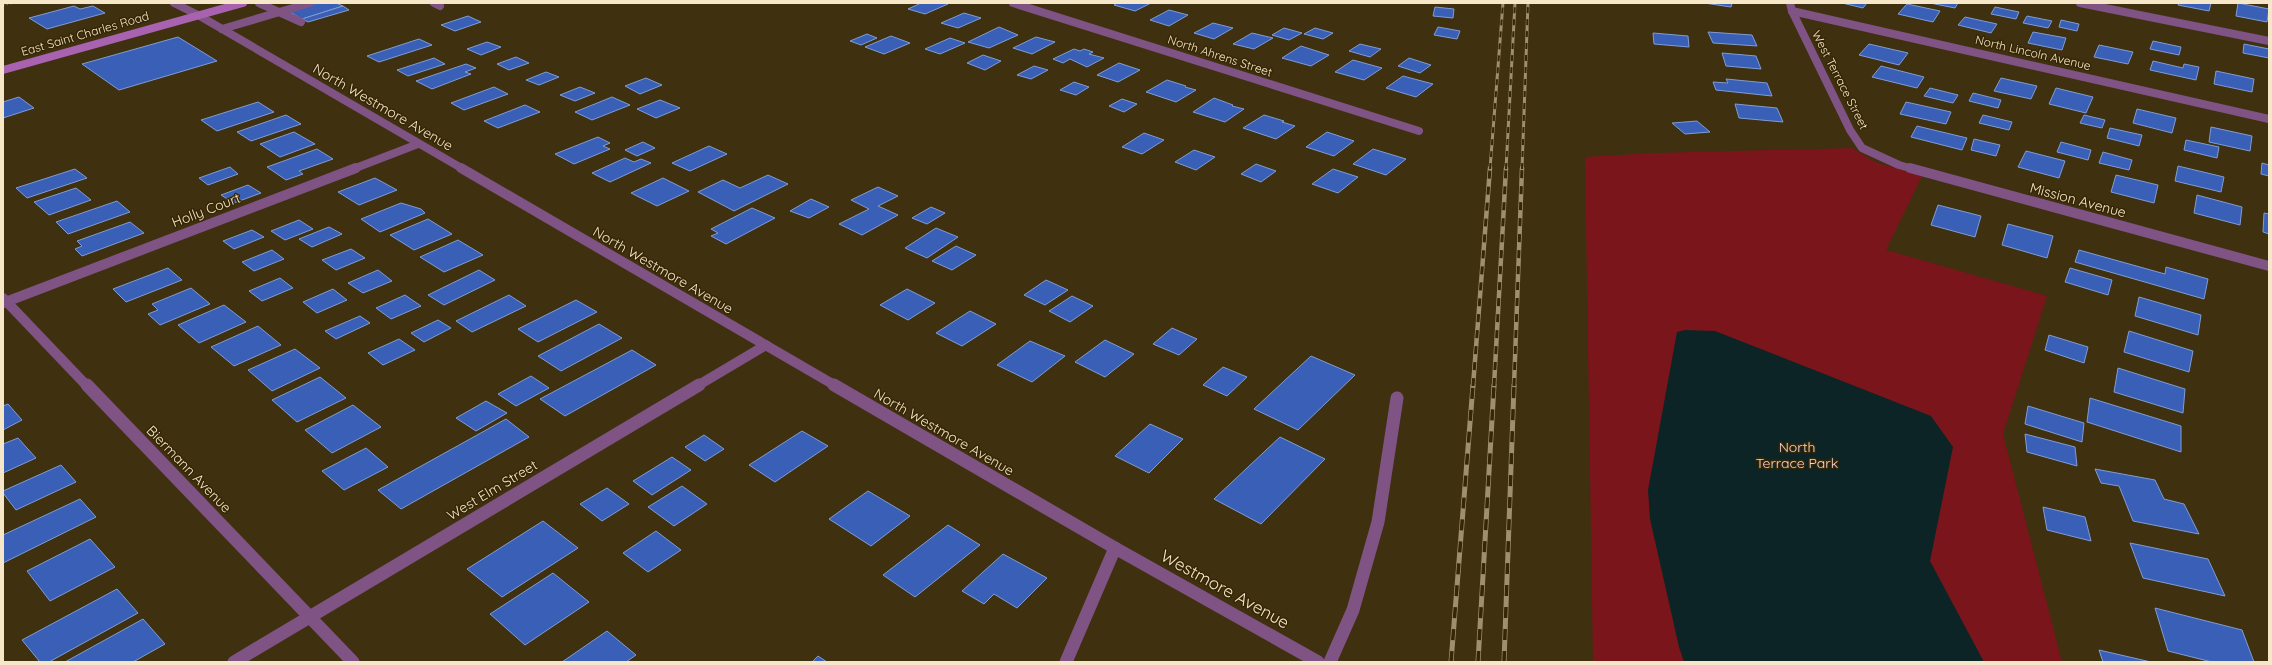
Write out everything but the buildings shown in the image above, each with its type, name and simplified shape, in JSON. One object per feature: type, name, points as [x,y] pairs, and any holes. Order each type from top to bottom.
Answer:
[{"type":"main road","name":"East Saint Charles Road","points":[[3,70],[243,3]]},
{"type":"street","name":"North Westmore Avenue","points":[[174,3],[198,15],[1115,548]]},
{"type":"street","points":[[259,3],[301,22]]},
{"type":"street","points":[[222,29],[310,3]]},
{"type":"street","name":"North Ahrens Street","points":[[1013,3],[1419,132]]},
{"type":"street","points":[[2080,3],[2269,41]]},
{"type":"street","name":"North Lincoln Avenue","points":[[1791,7],[2269,119]]},
{"type":"street","name":"West Terrace Street","points":[[1791,7],[1850,130],[1862,148],[1881,157]]},
{"type":"street","name":"Holly Court","points":[[4,301],[418,144]]},
{"type":"street","name":"Mission Avenue","points":[[1881,157],[1907,167],[2269,266]]},
{"type":"street","name":"Biermann Avenue","points":[[4,301],[353,662]]},
{"type":"street","name":"West Elm Street","points":[[234,662],[766,345]]},
{"type":"street","points":[[1330,662],[1353,610],[1378,522],[1397,398]]},
{"type":"street","points":[[1066,662],[1115,548]]},
{"type":"street","name":"Westmore Avenue","points":[[1115,548],[1318,662]]},
{"type":"path","points":[[3,5],[13,3]]},
{"type":"green space","name":"North Terrace Park","points":[[1852,148],[1875,162],[1922,176],[1886,250],[2047,296],[2003,434],[2062,662],[1593,662],[1585,157],[1655,153]]},
{"type":"water","points":[[1685,330],[1715,331],[1931,416],[1953,447],[1930,561],[1984,662],[1684,662],[1679,647],[1650,519],[1648,490],[1677,332]]},
{"type":"railway","points":[[1490,169],[1503,3]]},
{"type":"railway","points":[[1506,169],[1515,3]]},
{"type":"railway","points":[[1522,169],[1528,3]]},
{"type":"railway","points":[[1473,386],[1490,168]]},
{"type":"railway","points":[[1494,386],[1506,168]]},
{"type":"railway","points":[[1514,386],[1522,168]]},
{"type":"railway","points":[[1451,662],[1473,385]]},
{"type":"railway","points":[[1478,662],[1494,385]]},
{"type":"railway","points":[[1504,662],[1514,385]]}]
